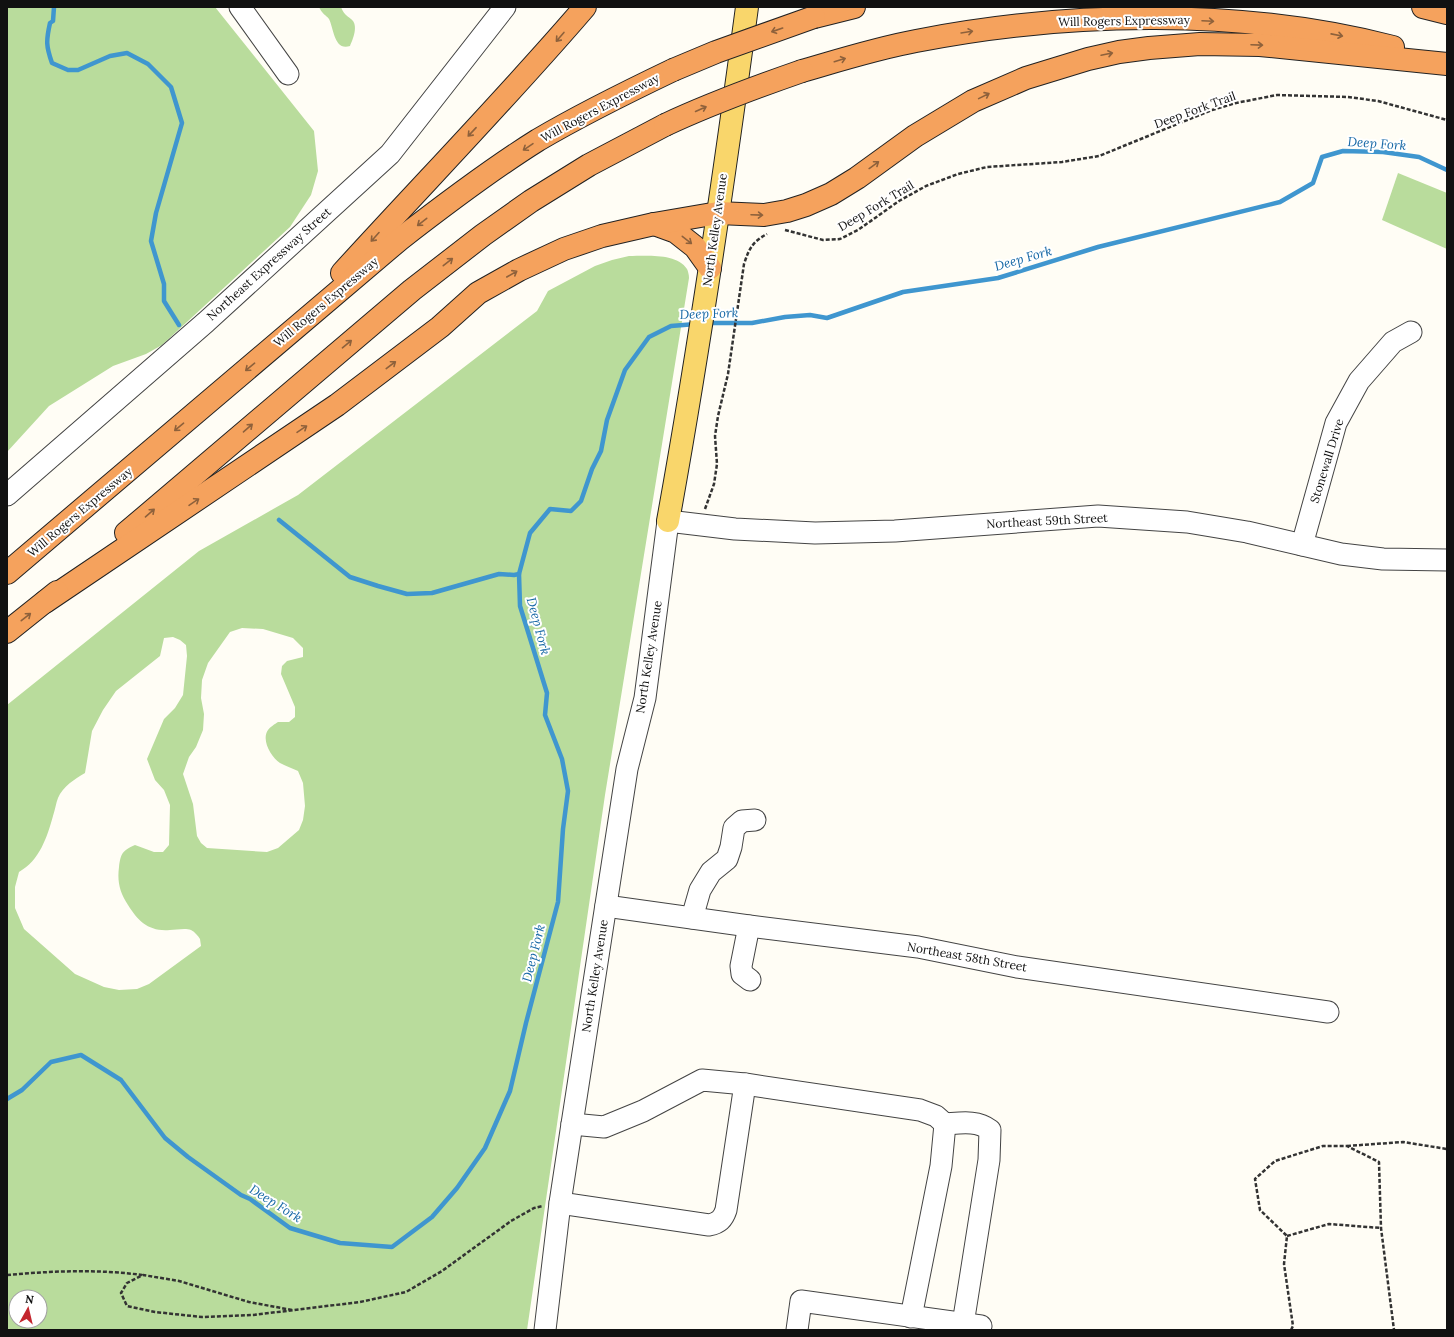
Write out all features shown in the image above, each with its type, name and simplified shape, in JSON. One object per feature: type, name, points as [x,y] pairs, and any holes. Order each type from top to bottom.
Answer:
[{"type":"highway","points":[[279,342],[429,178],[534,67],[585,7]]},
{"type":"highway","name":"Will Rogers Expressway","points":[[7,573],[399,240],[498,167],[537,141],[580,116],[673,70],[716,52],[814,17],[854,7]]},
{"type":"highway","points":[[1423,7],[1447,13]]},
{"type":"highway","name":"Will Rogers Expressway","points":[[46,602],[305,380],[412,290],[447,263],[531,200],[589,165],[665,125],[710,104],[802,71],[864,53],[916,41],[962,33],[1006,26],[1058,21],[1127,19],[1194,20],[1259,24],[1315,30],[1371,42],[1447,63]]},
{"type":"highway","points":[[7,632],[46,602],[337,405],[440,328],[478,293],[518,270],[564,248],[602,236],[654,224],[718,213],[764,215],[787,211],[806,205],[831,194],[857,178],[915,136],[973,102],[1026,78],[1088,58],[1149,48],[1200,44],[1260,45],[1447,63]]},
{"type":"highway","points":[[654,224],[676,232],[695,247],[710,268]]},
{"type":"main road","name":"North Kelley Avenue","points":[[668,521],[710,268],[746,7]]},
{"type":"street","points":[[240,7],[288,74]]},
{"type":"street","name":"Northeast Expressway Street","points":[[7,495],[206,322],[390,154],[505,7]]},
{"type":"street","name":"Stonewall Drive","points":[[1302,545],[1336,423],[1359,381],[1393,342],[1410,332]]},
{"type":"street","name":"Northeast 59th Street","points":[[668,521],[735,529],[815,533],[895,531],[1098,516],[1187,522],[1247,532],[1341,554],[1383,560],[1447,560]]},
{"type":"street","name":"North Kelley Avenue","points":[[545,1330],[560,1203],[572,1124],[627,769],[645,698],[668,521]]},
{"type":"street","points":[[692,918],[700,890],[711,872],[727,859],[731,847],[734,828],[742,821],[755,820]]},
{"type":"street","name":"Northeast 58th Street","points":[[606,906],[918,947],[1017,967],[1328,1012]]},
{"type":"street","points":[[749,926],[741,966],[742,974],[750,980]]},
{"type":"street","points":[[572,1124],[604,1127],[643,1111],[702,1080],[745,1084],[920,1110],[936,1116],[945,1124],[977,1123],[986,1126],[990,1130],[989,1160],[972,1325],[801,1301],[797,1330]]},
{"type":"street","points":[[560,1203],[709,1225],[717,1223],[723,1217],[726,1210],[745,1084]]},
{"type":"street","points":[[911,1317],[941,1166],[945,1124]]},
{"type":"path","name":"Deep Fork Trail","points":[[780,230],[793,231],[823,240],[840,239],[858,230],[900,201],[926,186],[958,174],[987,167],[1062,162],[1099,156],[1212,110],[1236,103],[1277,95],[1348,97],[1378,101],[1447,120]]},
{"type":"path","points":[[699,525],[714,484],[717,464],[715,436],[728,374],[744,264],[749,249],[757,240],[768,233]]},
{"type":"path","points":[[1288,1236],[1260,1210],[1255,1178],[1275,1161],[1323,1146],[1403,1142],[1447,1149]]},
{"type":"path","points":[[1347,1146],[1379,1162],[1381,1228],[1394,1330]]},
{"type":"path","points":[[143,1275],[127,1283],[121,1293],[127,1306],[155,1312],[202,1317],[253,1315],[360,1302],[406,1292],[442,1271],[511,1221],[534,1208],[560,1203]]},
{"type":"path","points":[[1288,1236],[1329,1224],[1381,1228]]},
{"type":"path","points":[[1288,1236],[1284,1264],[1293,1326],[1292,1330]]},
{"type":"path","points":[[7,1275],[36,1272],[112,1271],[179,1281],[249,1302],[292,1310]]},
{"type":"green space","points":[[7,7],[215,7],[314,131],[318,171],[311,195],[290,227],[162,345],[146,354],[113,366],[49,406],[7,452]]},
{"type":"green space","points":[[319,7],[341,7],[344,13],[353,22],[355,25],[355,32],[350,46],[345,47],[338,42],[335,38],[329,19]]},
{"type":"green space","points":[[1398,173],[1447,193],[1447,249],[1382,220]]},
{"type":"green space","points":[[629,256],[661,256],[676,260],[682,264],[687,269],[689,278],[605,795],[527,1330],[7,1330],[7,705],[199,551],[298,495],[537,311],[548,291],[595,266]],"holes":[[[242,628],[263,629],[293,638],[303,648],[303,657],[287,661],[282,666],[281,674],[295,707],[295,717],[289,722],[278,722],[268,730],[266,734],[266,743],[273,757],[282,764],[298,771],[303,783],[305,806],[303,820],[299,830],[278,848],[267,852],[207,848],[201,843],[197,836],[193,804],[183,774],[189,757],[196,747],[203,730],[204,714],[201,698],[202,680],[208,663],[230,632]],[[173,637],[186,645],[187,656],[183,695],[175,708],[164,719],[147,759],[155,780],[164,790],[170,805],[169,845],[163,852],[154,852],[135,845],[127,849],[121,858],[118,872],[121,892],[128,905],[140,920],[156,929],[189,929],[200,939],[201,946],[149,984],[137,989],[119,990],[104,987],[75,974],[24,929],[15,908],[15,887],[19,872],[32,861],[42,847],[60,794],[70,783],[85,773],[92,731],[103,710],[116,691],[160,656],[164,638]]]},
{"type":"waterway","points":[[54,7],[53,21],[50,23],[47,39],[52,63],[68,70],[78,70],[110,56],[127,53],[148,64],[171,87],[182,123],[156,213],[151,241],[164,284],[164,301],[179,325]]},
{"type":"waterway","name":"Deep Fork","points":[[708,323],[752,323],[785,317],[810,315],[827,318],[903,292],[998,278],[1098,247],[1280,202],[1313,183],[1322,157],[1343,151],[1383,152],[1419,157],[1447,170]]},
{"type":"waterway","name":"Deep Fork","points":[[7,1099],[22,1090],[51,1062],[81,1055],[121,1080],[165,1138],[188,1157],[290,1228],[340,1243],[392,1247],[432,1217],[457,1188],[485,1148],[510,1091],[526,1023],[558,902],[563,829],[568,791],[562,759],[545,715],[547,693],[520,606],[519,574],[530,533],[550,509],[571,511],[581,501],[592,469],[601,451],[607,420],[625,370],[649,337],[671,326],[696,324]]},
{"type":"waterway","points":[[279,520],[350,577],[407,594],[432,593],[499,574],[519,574]]}]
